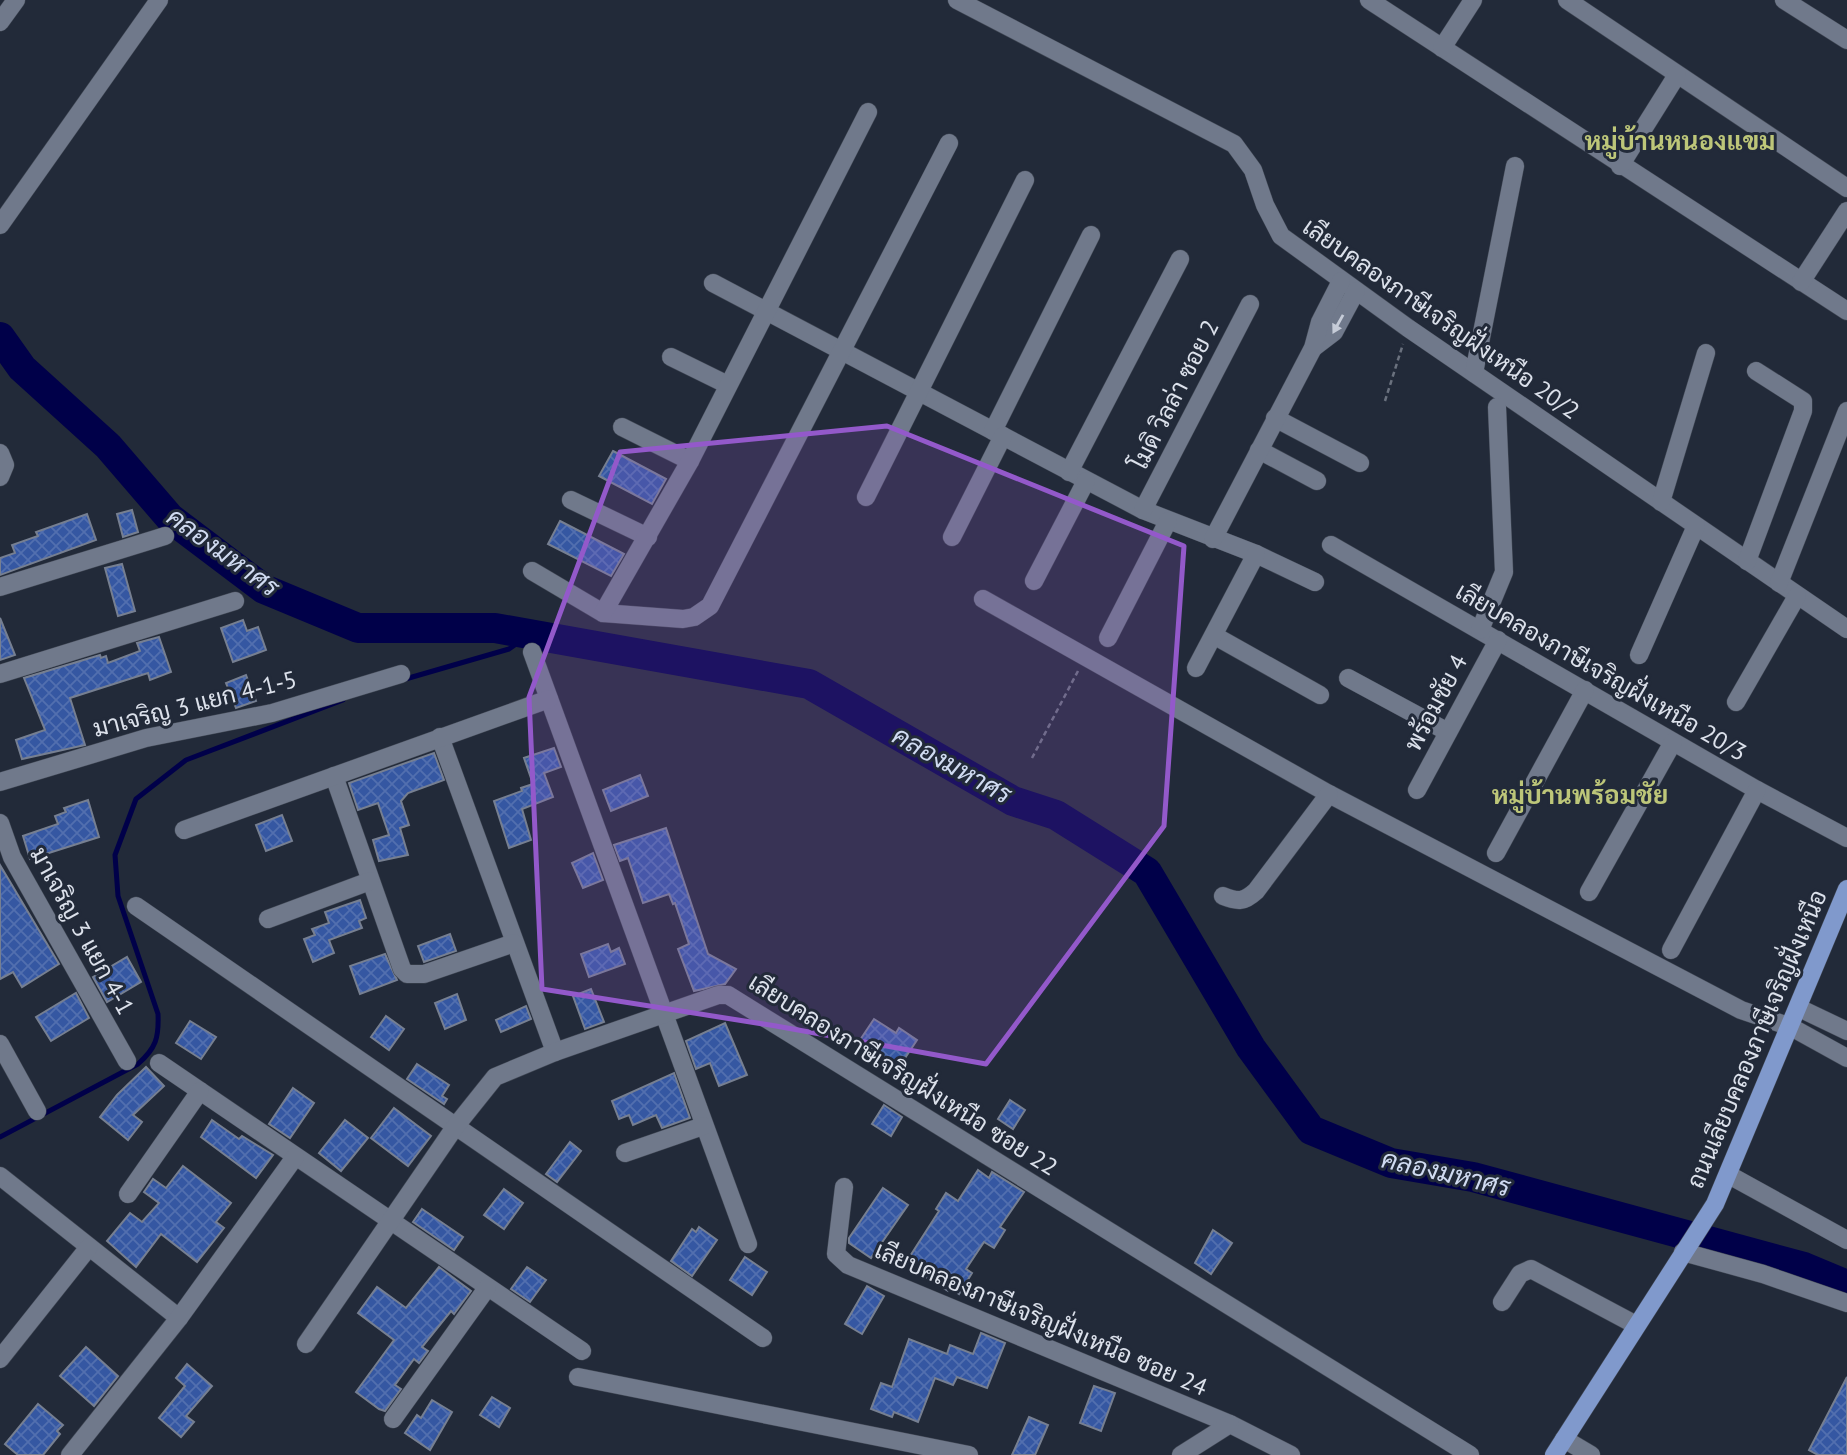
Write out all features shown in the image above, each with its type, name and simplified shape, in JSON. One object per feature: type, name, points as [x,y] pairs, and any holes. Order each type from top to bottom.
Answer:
[{"type":"main road","name":"ถนนเลียบคลองภาษีเจริญฝั่งเหนือ","points":[[1554,1455],[1715,1204],[1847,889]]},
{"type":"street","points":[[0,22],[16,0]]},
{"type":"street","points":[[0,225],[159,0]]},
{"type":"street","name":"เลียบคลองภาษีเจริญฝั่งเหนือ 20/2","points":[[957,0],[1234,144],[1253,170],[1265,205],[1281,236],[1408,328],[1847,629]]},
{"type":"street","points":[[1369,0],[1620,166],[1847,311]]},
{"type":"street","points":[[1442,48],[1473,0]]},
{"type":"street","points":[[1567,0],[1847,188]]},
{"type":"street","points":[[1784,0],[1847,40]]},
{"type":"street","points":[[1620,166],[1677,75]]},
{"type":"street","points":[[603,613],[690,461],[867,112]]},
{"type":"street","points":[[532,571],[603,613],[683,619],[694,617],[710,606],[949,143]]},
{"type":"street","points":[[1474,373],[1515,166]]},
{"type":"street","points":[[866,497],[1026,180]]},
{"type":"street","points":[[1801,282],[1847,211]]},
{"type":"street","points":[[951,537],[1091,235]]},
{"type":"street","points":[[1069,472],[1180,259]]},
{"type":"street","points":[[1213,539],[1312,348],[1320,321],[1341,281]]},
{"type":"street","points":[[713,284],[1143,510],[1168,522],[1256,554],[1315,582]]},
{"type":"street","points":[[1312,348],[1335,332],[1356,291]]},
{"type":"street","name":"โมดิ วิลล่า ซอย 2","points":[[1143,510],[1250,304]]},
{"type":"street","points":[[1661,502],[1706,353]]},
{"type":"street","points":[[671,357],[728,385]]},
{"type":"street","points":[[1747,561],[1803,411],[1803,401],[1795,393],[1756,371]]},
{"type":"street","points":[[1480,630],[1504,572],[1497,407]]},
{"type":"street","points":[[1779,583],[1847,411]]},
{"type":"street","points":[[1275,418],[1360,463]]},
{"type":"street","points":[[622,427],[690,461]]},
{"type":"street","points":[[1259,450],[1317,481]]},
{"type":"street","points":[[0,453],[5,465],[0,477]]},
{"type":"street","points":[[1034,581],[1086,481]]},
{"type":"street","points":[[571,500],[648,537]]},
{"type":"street","points":[[1108,638],[1168,522]]},
{"type":"street","points":[[1639,654],[1696,526]]},
{"type":"street","points":[[0,587],[165,536]]},
{"type":"street","name":"เลียบคลองภาษีเจริญฝั่งเหนือ 20/3","points":[[1331,545],[1757,790],[1847,838]]},
{"type":"street","points":[[1196,668],[1256,554]]},
{"type":"street","points":[[1736,702],[1797,596]]},
{"type":"street","points":[[983,599],[1329,794],[1741,1010],[1791,1027],[1847,1058]]},
{"type":"street","points":[[0,674],[235,601]]},
{"type":"street","points":[[1214,636],[1320,695]]},
{"type":"street","name":"พร้อมชัย 4","points":[[1417,790],[1498,640]]},
{"type":"street","points":[[532,652],[748,1244]]},
{"type":"street","name":"มาเจริญ 3 แยก 4-1-5","points":[[0,782],[146,738],[272,713],[401,674]]},
{"type":"street","points":[[1348,678],[1448,732]]},
{"type":"street","points":[[1496,853],[1585,690]]},
{"type":"street","points":[[184,830],[549,699]]},
{"type":"street","points":[[440,737],[555,1052]]},
{"type":"street","points":[[1589,892],[1673,742]]},
{"type":"street","points":[[334,776],[402,969],[407,974],[424,974],[514,943]]},
{"type":"street","points":[[1671,950],[1757,790]]},
{"type":"street","points":[[1223,896],[1237,902],[1247,900],[1329,794]]},
{"type":"street","name":"มาเจริญ 3 แยก 4-1","points":[[0,823],[12,857],[127,1061]]},
{"type":"street","points":[[268,919],[370,881]]},
{"type":"street","points":[[136,906],[763,1338]]},
{"type":"street","name":"เลียบคลองภาษีเจริญฝั่งเหนือ ซอย 22","points":[[306,1344],[455,1127],[495,1077],[555,1052],[718,995],[737,999],[1470,1455]]},
{"type":"street","points":[[1798,1007],[1847,1031]]},
{"type":"street","points":[[0,1044],[7,1075],[37,1111]]},
{"type":"street","points":[[159,1063],[582,1351]]},
{"type":"street","points":[[128,1194],[200,1091]]},
{"type":"street","points":[[625,1153],[703,1126]]},
{"type":"street","points":[[69,1455],[178,1318],[295,1157]]},
{"type":"street","points":[[1729,1175],[1847,1240]]},
{"type":"street","points":[[0,1176],[178,1318]]},
{"type":"street","name":"เลียบคลองภาษีเจริญฝั่งเหนือ ซอย 24","points":[[844,1187],[836,1254],[849,1265],[1230,1424],[1291,1455]]},
{"type":"street","points":[[0,1359],[89,1247]]},
{"type":"street","points":[[1684,1249],[1847,1303]]},
{"type":"street","points":[[1502,1302],[1520,1273],[1531,1269],[1636,1325]]},
{"type":"street","points":[[393,1419],[487,1288]]},
{"type":"street","points":[[578,1377],[969,1455]]},
{"type":"street","points":[[1181,1455],[1230,1424]]},
{"type":"street","points":[[1564,1439],[1591,1455]]},
{"type":"path","points":[[1385,401],[1408,328]]},
{"type":"path","points":[[1032,758],[1086,657]]},
{"type":"highlighted area","points":[[887,426],[1184,546],[1164,826],[986,1064],[776,1026],[542,989],[529,697],[620,452]]},
{"type":"building","points":[[613,451],[666,479],[652,504],[599,476]]},
{"type":"building","points":[[132,510],[138,532],[123,537],[117,514]]},
{"type":"building","points":[[87,514],[96,540],[0,575],[0,558],[15,553],[12,545],[38,536],[36,532]]},
{"type":"building","points":[[560,521],[624,554],[611,576],[548,544]]},
{"type":"building","points":[[122,564],[135,611],[118,616],[105,568]]},
{"type":"building","points":[[0,618],[15,655],[0,660]]},
{"type":"building","points":[[243,620],[247,631],[258,627],[266,650],[233,662],[221,628]]},
{"type":"building","points":[[159,637],[171,672],[150,680],[148,673],[70,698],[85,745],[22,759],[16,740],[45,730],[24,678],[100,655],[101,658],[106,656],[108,663],[140,651],[137,643]]},
{"type":"building","points":[[246,675],[256,701],[236,708],[226,683]]},
{"type":"building","points":[[554,748],[561,767],[544,773],[553,797],[522,809],[531,840],[509,848],[494,801],[533,784],[524,758]]},
{"type":"building","points":[[434,753],[444,780],[408,793],[401,801],[409,825],[400,828],[408,855],[379,861],[373,840],[389,835],[378,803],[358,810],[349,783]]},
{"type":"building","points":[[640,775],[648,796],[611,811],[603,790]]},
{"type":"building","points":[[88,800],[99,837],[30,859],[23,836],[58,824],[55,816],[66,812],[64,808]]},
{"type":"building","points":[[282,815],[292,841],[266,851],[256,825]]},
{"type":"building","points":[[666,828],[708,954],[736,969],[725,984],[694,991],[678,949],[689,944],[675,903],[673,904],[669,894],[643,903],[628,858],[620,861],[614,845]]},
{"type":"building","points":[[593,853],[603,880],[583,888],[572,863]]},
{"type":"building","points":[[0,865],[59,964],[22,987],[13,972],[0,979]]},
{"type":"building","points":[[360,900],[366,918],[359,921],[362,928],[329,940],[334,953],[313,962],[304,939],[315,935],[312,929],[329,923],[325,912]]},
{"type":"building","points":[[450,934],[456,951],[424,962],[418,946]]},
{"type":"building","points":[[608,944],[611,952],[619,948],[625,964],[589,977],[581,954]]},
{"type":"building","points":[[385,954],[397,980],[360,994],[350,966]]},
{"type":"building","points":[[127,957],[141,982],[107,1002],[93,977]]},
{"type":"building","points":[[591,989],[604,1022],[585,1029],[573,996]]},
{"type":"building","points":[[76,993],[89,1018],[51,1041],[36,1017]]},
{"type":"building","points":[[457,994],[466,1020],[445,1029],[435,1003]]},
{"type":"building","points":[[526,1006],[531,1019],[501,1032],[496,1020]]},
{"type":"building","points":[[386,1016],[404,1029],[389,1050],[371,1037]]},
{"type":"building","points":[[874,1019],[896,1033],[899,1028],[917,1040],[899,1067],[860,1040]]},
{"type":"building","points":[[190,1021],[216,1037],[201,1059],[176,1043]]},
{"type":"building","points":[[725,1023],[747,1075],[719,1086],[710,1063],[696,1069],[686,1041]]},
{"type":"building","points":[[417,1064],[449,1085],[442,1096],[447,1099],[444,1104],[407,1079]]},
{"type":"building","points":[[146,1067],[164,1086],[133,1115],[142,1122],[128,1140],[100,1117],[117,1095]]},
{"type":"building","points":[[674,1073],[690,1118],[662,1128],[656,1115],[633,1125],[629,1115],[619,1119],[612,1101]]},
{"type":"building","points":[[293,1088],[314,1103],[290,1138],[269,1124]]},
{"type":"building","points":[[1010,1100],[1025,1110],[1013,1129],[998,1119]]},
{"type":"building","points":[[884,1105],[902,1117],[891,1136],[872,1124]]},
{"type":"building","points":[[394,1108],[431,1136],[408,1166],[371,1138]]},
{"type":"building","points":[[212,1120],[239,1139],[242,1136],[273,1155],[256,1178],[201,1137]]},
{"type":"building","points":[[345,1120],[368,1138],[341,1171],[319,1153]]},
{"type":"building","points":[[570,1142],[581,1151],[557,1182],[546,1174]]},
{"type":"building","points":[[183,1166],[231,1203],[216,1222],[224,1228],[197,1262],[161,1234],[136,1267],[107,1241],[130,1213],[142,1222],[159,1203],[144,1192],[153,1179],[166,1188]]},
{"type":"building","points":[[978,1170],[989,1178],[992,1172],[1024,1192],[1000,1227],[1005,1230],[994,1248],[984,1242],[966,1269],[972,1273],[959,1294],[950,1288],[948,1291],[905,1264],[939,1211],[936,1209],[946,1193],[958,1201]]},
{"type":"building","points":[[883,1188],[908,1205],[871,1258],[849,1243],[849,1238]]},
{"type":"building","points":[[504,1189],[523,1203],[504,1229],[484,1215]]},
{"type":"building","points":[[422,1209],[463,1237],[454,1250],[413,1222]]},
{"type":"building","points":[[699,1227],[717,1240],[692,1276],[671,1261],[692,1229],[696,1232]]},
{"type":"building","points":[[1213,1230],[1232,1243],[1211,1274],[1195,1263]]},
{"type":"building","points":[[745,1257],[767,1272],[752,1295],[730,1280]]},
{"type":"building","points":[[439,1267],[471,1291],[454,1314],[451,1311],[422,1347],[428,1351],[419,1363],[414,1359],[395,1385],[401,1389],[385,1411],[379,1409],[356,1392],[394,1340],[358,1313],[377,1287],[406,1308]]},
{"type":"building","points":[[527,1267],[546,1280],[530,1302],[511,1289]]},
{"type":"building","points":[[867,1286],[884,1296],[862,1334],[845,1324]]},
{"type":"building","points":[[981,1333],[1005,1343],[987,1388],[957,1377],[953,1385],[935,1378],[918,1422],[894,1412],[892,1417],[871,1409],[881,1383],[892,1387],[909,1339],[947,1354],[950,1345],[973,1354]]},
{"type":"building","points":[[86,1347],[118,1376],[94,1406],[60,1376]]},
{"type":"building","points":[[187,1364],[212,1386],[186,1416],[194,1422],[181,1437],[159,1418],[185,1386],[176,1378]]},
{"type":"building","points":[[1847,1377],[1847,1455],[1818,1455],[1809,1450]]},
{"type":"building","points":[[1094,1386],[1115,1393],[1101,1431],[1080,1423]]},
{"type":"building","points":[[492,1397],[510,1408],[499,1427],[480,1415]]},
{"type":"building","points":[[432,1400],[452,1412],[430,1450],[405,1433],[417,1415],[421,1418]]},
{"type":"building","points":[[38,1404],[63,1425],[57,1431],[60,1434],[43,1455],[18,1455],[5,1444]]},
{"type":"building","points":[[1029,1417],[1048,1425],[1035,1455],[1012,1455]]},
{"type":"waterway","name":"คลองมหาศร","points":[[0,337],[22,368],[108,446],[170,518],[264,589],[358,628],[495,628],[809,684],[1013,801],[1056,815],[1147,872],[1251,1048],[1311,1130],[1391,1163],[1473,1177],[1804,1267],[1847,1285]]},
{"type":"waterway","points":[[402,680],[509,649],[529,635]]},
{"type":"waterway","points":[[0,1137],[138,1064],[155,1042],[158,1014],[118,896],[115,855],[136,799],[186,760],[343,700]]},
{"type":"district","name":"หมู่บ้านหนองแขม","points":[[1680,141]]},
{"type":"district","name":"หมู่บ้านพร้อมชัย","points":[[1580,795]]}]
